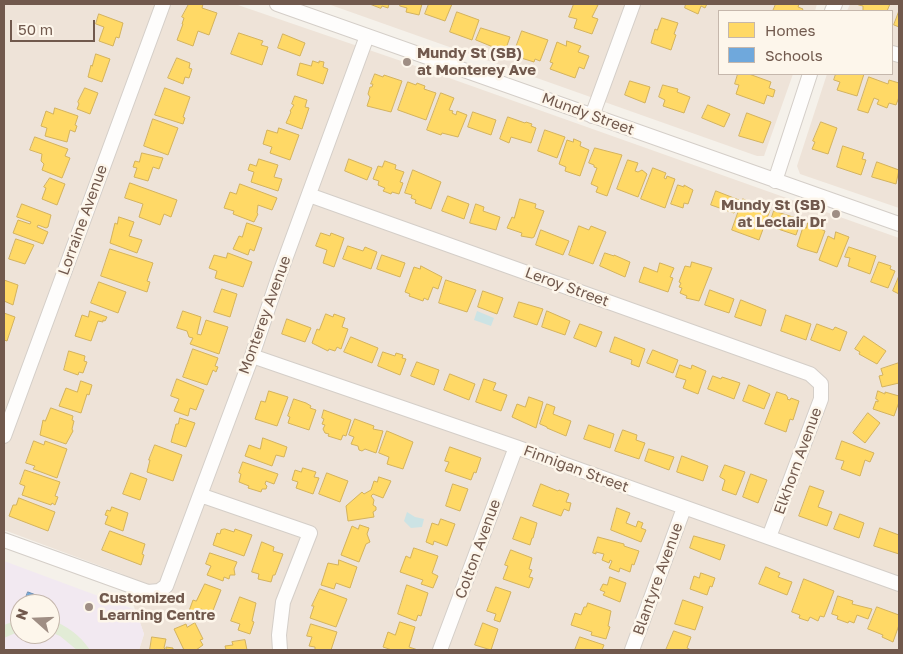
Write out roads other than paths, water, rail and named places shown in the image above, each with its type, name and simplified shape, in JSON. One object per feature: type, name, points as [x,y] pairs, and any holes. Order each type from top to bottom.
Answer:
[{"type":"street","name":"Lorraine Avenue","points":[[4,436],[163,4]]},
{"type":"street","name":"Mundy Street","points":[[277,4],[899,224]]},
{"type":"street","points":[[592,116],[633,4]]},
{"type":"street","name":"Monterey Avenue","points":[[4,540],[148,592],[159,591],[166,586],[252,356],[367,36]]},
{"type":"street","points":[[774,181],[810,75]]},
{"type":"street","name":"Leroy Street","points":[[309,195],[804,371],[821,384]]},
{"type":"street","name":"Finnigan Street","points":[[252,356],[516,447],[899,584]]},
{"type":"street","name":"Elkhorn Avenue","points":[[769,537],[819,406],[822,390],[821,384]]},
{"type":"street","name":"Colton Avenue","points":[[440,650],[516,447]]},
{"type":"street","points":[[200,495],[310,533],[283,602],[280,624],[280,650]]},
{"type":"street","name":"Blantyre Avenue","points":[[632,650],[684,508]]},
{"type":"place","name":"Mundy St (SB) at Monterey Ave","points":[[407,62]]},
{"type":"place","name":"Mundy St (SB) at Leclair Dr","points":[[836,214]]},
{"type":"place","name":"Customized Learning Centre","points":[[89,607]]}]
